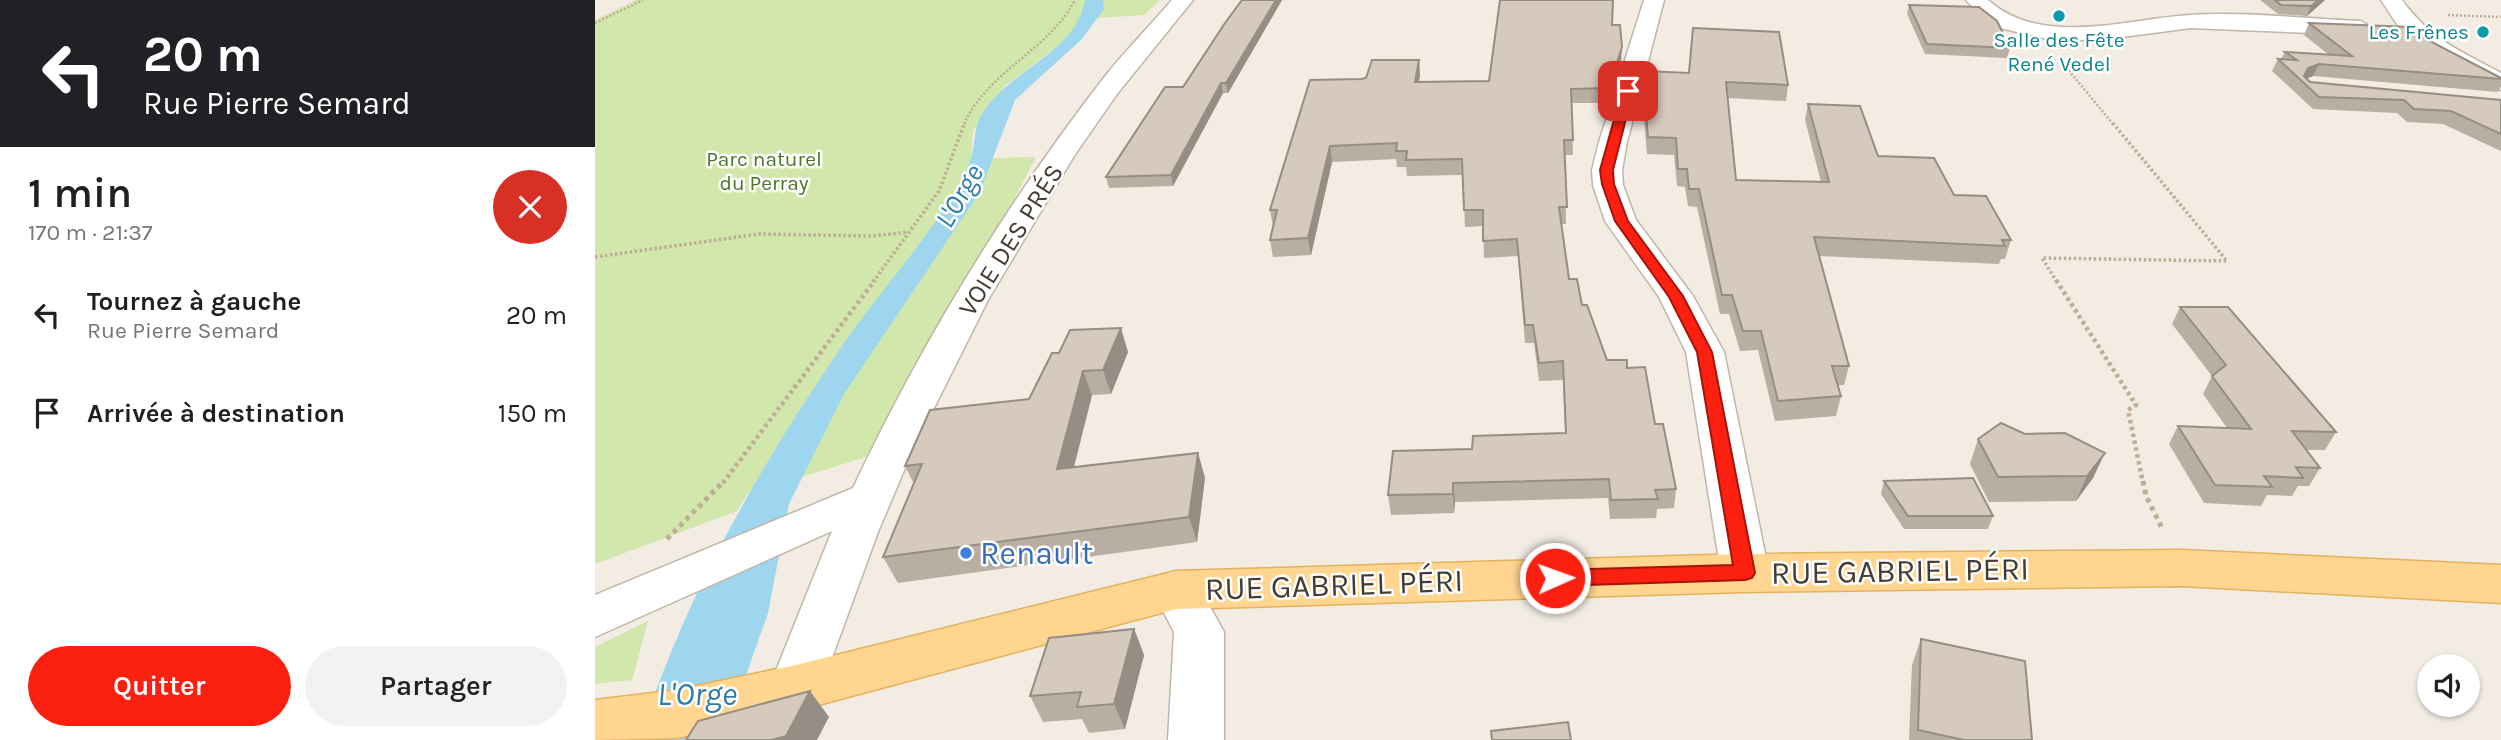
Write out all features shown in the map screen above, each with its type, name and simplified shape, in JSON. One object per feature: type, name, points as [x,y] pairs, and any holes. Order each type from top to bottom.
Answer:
[{"type":"main road","name":"RUE GABRIEL PÉRI","points":[[620,721],[782,691],[1176,590],[1745,573],[2182,568],[2501,584]]},
{"type":"street","name":"VOIE DES PRÉS","points":[[782,691],[812,638],[858,503],[962,316],[1024,214],[1107,91],[1183,0]]},
{"type":"street","points":[[1654,0],[1613,142],[1607,170],[1608,184],[1621,221],[1676,296],[1705,352],[1745,573]]},
{"type":"street","points":[[1976,0],[1999,21],[2027,29],[2073,34],[2191,21],[2412,30]]},
{"type":"street","points":[[2394,5],[2412,30],[2497,96]]},
{"type":"street","points":[[603,614],[858,503]]},
{"type":"street","points":[[1176,590],[1199,632],[1196,740]]},
{"type":"path","points":[[595,23],[643,0]]},
{"type":"path","points":[[659,546],[701,511],[737,469],[910,232],[949,173],[960,129],[977,100],[998,78],[1047,40],[1061,25],[1075,0]]},
{"type":"path","points":[[2394,5],[2501,17]]},
{"type":"path","points":[[1999,21],[2017,40],[2061,60],[2227,261],[2042,258],[2136,405],[2128,410],[2146,496],[2182,568]]},
{"type":"path","points":[[595,257],[759,234],[871,236],[910,232]]},
{"type":"green space","name":"Parc naturel du Perray","points":[[636,0],[1160,0],[1144,15],[1081,19],[1070,37],[1005,86],[973,131],[971,159],[1036,157],[882,452],[747,494],[737,511],[595,564],[595,20]]},
{"type":"green space","points":[[648,621],[632,680],[595,684],[595,647]]},
{"type":"water","name":"L'Orge","points":[[1085,0],[1103,0],[1104,9],[1082,39],[1015,100],[980,192],[844,394],[789,504],[768,613],[723,740],[639,740],[657,687],[701,585],[781,439],[842,346],[921,242],[963,179],[973,149],[976,127],[982,114],[1009,84],[1056,48],[1069,34],[1079,19]]},
{"type":"building","points":[[1242,0],[1276,0],[1226,83],[1221,83],[1171,175],[1106,177],[1165,87],[1183,87]]},
{"type":"building","points":[[1500,0],[1613,0],[1612,25],[1620,25],[1622,47],[1609,88],[1571,89],[1573,140],[1564,140],[1567,207],[1559,207],[1569,279],[1577,279],[1582,305],[1587,305],[1607,360],[1627,360],[1627,368],[1645,367],[1655,424],[1663,424],[1676,489],[1655,490],[1658,499],[1611,500],[1609,479],[1453,483],[1453,494],[1388,495],[1393,451],[1472,449],[1473,436],[1566,433],[1563,361],[1539,363],[1533,325],[1525,325],[1517,239],[1483,241],[1483,210],[1464,210],[1462,159],[1406,160],[1407,151],[1396,151],[1397,143],[1330,146],[1308,238],[1270,240],[1277,210],[1270,210],[1310,80],[1366,78],[1372,60],[1419,60],[1415,82],[1489,81]]},
{"type":"building","points":[[2275,0],[2319,0],[2311,6],[2281,5]]},
{"type":"building","points":[[1909,5],[1979,7],[1997,21],[2010,48],[1927,44]]},
{"type":"building","points":[[2309,23],[2411,27],[2422,37],[2501,78],[2319,64],[2308,68],[2304,76],[2310,82],[2501,100],[2501,134],[2451,111],[2414,109],[2404,100],[2319,97],[2278,59],[2297,60],[2285,52],[2352,56]]},
{"type":"building","points":[[1693,28],[1779,32],[1788,85],[1726,82],[1736,180],[1829,182],[1808,104],[1860,106],[1878,156],[1934,158],[1954,195],[1986,196],[2011,240],[2002,240],[2005,246],[1814,237],[1849,366],[1832,366],[1841,396],[1778,401],[1761,331],[1743,331],[1732,295],[1722,295],[1699,189],[1689,189],[1687,169],[1678,169],[1676,138],[1648,137],[1643,79],[1645,71],[1689,73]]},
{"type":"building","points":[[2180,307],[2228,307],[2336,432],[2292,431],[2320,468],[2296,467],[2303,478],[2264,476],[2272,487],[2215,485],[2178,426],[2251,429],[2212,376],[2226,365]]},
{"type":"building","points":[[1121,328],[1103,370],[1083,371],[1057,469],[1198,453],[1189,517],[883,557],[922,464],[905,466],[930,410],[1029,399],[1052,353],[1059,353],[1070,330]]},
{"type":"building","points":[[2001,423],[2025,434],[2065,433],[2105,453],[2087,476],[1998,477],[1978,439]]},
{"type":"building","points":[[1973,478],[1993,516],[1908,516],[1884,481]]},
{"type":"building","points":[[1134,629],[1114,704],[1077,707],[1081,692],[1030,696],[1049,638]]},
{"type":"building","points":[[1921,639],[2025,661],[2032,740],[1964,740],[1918,730]]},
{"type":"building","points":[[810,691],[786,736],[772,740],[686,740],[698,721]]},
{"type":"building","points":[[1568,722],[1571,740],[1492,740],[1491,731]]},
{"type":"place","name":"Salle des Fête René Vedel","points":[[2059,16]]},
{"type":"place","name":"Les Frênes","points":[[2483,32]]},
{"type":"place","name":"Renault","points":[[966,553]]},
{"type":"route","points":[[1555,578],[1745,573],[1735,534],[1705,352],[1676,296],[1621,221],[1608,184],[1607,170],[1613,142],[1628,91]]}]
